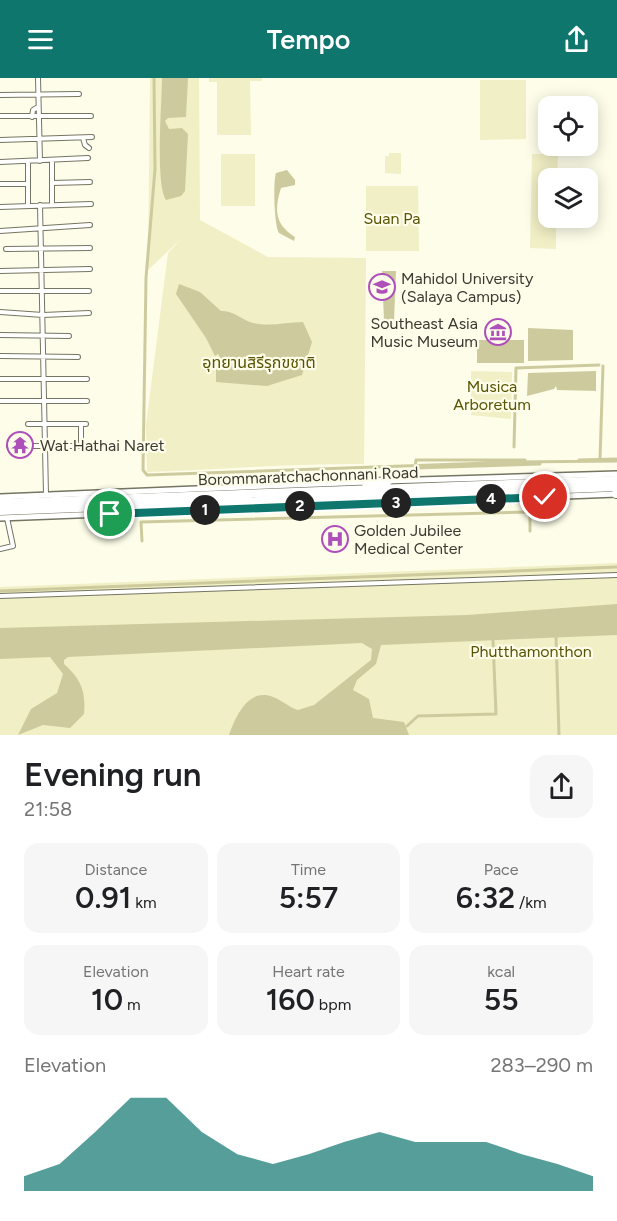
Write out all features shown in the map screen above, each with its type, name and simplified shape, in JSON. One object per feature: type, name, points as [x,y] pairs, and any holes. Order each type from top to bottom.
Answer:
[{"type":"highway","points":[[577,476],[616,486]]},
{"type":"highway","points":[[300,491],[388,481]]},
{"type":"highway","name":"Borommaratchachonnani Road","points":[[0,502],[300,491],[616,486]]},
{"type":"highway","name":"Borommaratchachonnani Road","points":[[0,511],[616,486]]},
{"type":"highway","points":[[381,496],[447,500]]},
{"type":"main road","points":[[0,497],[388,481],[577,476]]},
{"type":"main road","points":[[0,518],[447,500],[616,486]]},
{"type":"street","points":[[38,78],[40,161]]},
{"type":"street","points":[[0,95],[79,94]]},
{"type":"street","points":[[32,117],[33,110],[38,107]]},
{"type":"street","points":[[0,116],[91,116]]},
{"type":"street","points":[[0,140],[92,137]]},
{"type":"street","points":[[83,138],[84,145],[89,148]]},
{"type":"street","points":[[0,162],[88,158]]},
{"type":"street","points":[[52,161],[52,205]]},
{"type":"street","points":[[28,162],[28,206]]},
{"type":"street","points":[[52,183],[90,182]]},
{"type":"street","points":[[0,184],[27,184]]},
{"type":"street","points":[[0,207],[91,204]]},
{"type":"street","points":[[40,205],[46,495]]},
{"type":"street","points":[[0,231],[90,225]]},
{"type":"street","points":[[6,249],[90,248]]},
{"type":"street","points":[[0,271],[90,269]]},
{"type":"street","points":[[0,291],[42,293],[89,291]]},
{"type":"street","points":[[0,312],[43,315],[89,313]]},
{"type":"street","points":[[0,335],[69,336]]},
{"type":"street","points":[[0,356],[78,357]]},
{"type":"street","points":[[0,379],[87,379]]},
{"type":"street","points":[[0,401],[87,401]]},
{"type":"street","points":[[9,446],[80,445],[84,424],[28,424]]},
{"type":"street","points":[[0,549],[13,546],[8,518]]},
{"type":"street","points":[[0,596],[617,575]]},
{"type":"green space","name":"อุทยานสิรีรุกขชาติ","points":[[150,78],[199,78],[200,220],[268,257],[366,258],[364,464],[147,472],[146,425],[168,253],[182,238],[148,270]]},
{"type":"green space","points":[[209,78],[262,78],[262,81],[250,81],[251,135],[217,135],[217,82],[209,82]]},
{"type":"green space","points":[[480,80],[526,80],[526,139],[480,140]]},
{"type":"green space","points":[[389,153],[401,153],[401,174],[385,173],[385,156],[389,156]]},
{"type":"green space","points":[[221,154],[255,154],[255,206],[221,206]]},
{"type":"green space","points":[[532,154],[558,156],[557,168],[538,168],[538,228],[556,228],[556,249],[530,248]]},
{"type":"green space","name":"Suan Pa","points":[[366,186],[418,186],[419,251],[366,251]]},
{"type":"green space","name":"Musica Arboretum","points":[[471,371],[512,372],[511,419],[471,415]]},
{"type":"green space","name":"Phutthamonthon","points":[[617,563],[617,735],[0,735],[0,587]]},
{"type":"shaded area","points":[[162,78],[188,78],[186,117],[168,118],[165,121],[169,129],[182,128],[188,134],[185,191],[181,196],[166,200],[160,160]]},
{"type":"shaded area","points":[[287,170],[295,180],[295,185],[281,188],[277,210],[280,222],[295,237],[294,241],[279,233],[275,213],[276,173]]},
{"type":"shaded area","points":[[382,271],[396,271],[394,321],[384,321]]},
{"type":"shaded area","points":[[179,284],[200,292],[221,311],[230,312],[253,323],[303,322],[312,342],[302,375],[267,386],[216,382],[216,364],[220,357],[218,354],[215,356],[206,338],[176,294]]},
{"type":"shaded area","points":[[528,328],[573,330],[573,360],[528,361]]},
{"type":"shaded area","points":[[477,340],[524,340],[524,363],[477,363]]},
{"type":"shaded area","points":[[596,371],[596,391],[557,390],[556,386],[554,389],[527,396],[528,373]]},
{"type":"shaded area","points":[[617,604],[617,635],[381,645],[376,664],[357,680],[353,690],[369,699],[373,718],[404,722],[409,735],[229,735],[239,713],[256,696],[273,697],[298,710],[314,705],[371,660],[372,649],[362,643],[68,657],[64,660],[64,664],[75,675],[81,686],[84,714],[70,728],[43,725],[18,735],[31,709],[57,693],[63,674],[50,657],[0,659],[0,628],[467,615]]},
{"type":"waterway","points":[[154,78],[155,169],[146,278],[143,470],[147,475],[514,462],[617,461]]},
{"type":"waterway","points":[[514,447],[516,368],[599,365]]},
{"type":"waterway","points":[[600,459],[603,366]]},
{"type":"waterway","points":[[579,460],[617,459]]},
{"type":"waterway","points":[[525,460],[416,460],[415,468],[540,464]]},
{"type":"waterway","points":[[142,541],[141,522],[530,512],[530,531]]},
{"type":"waterway","points":[[0,591],[617,567]]},
{"type":"waterway","points":[[556,637],[559,735]]},
{"type":"waterway","points":[[407,726],[418,716],[496,714],[493,640]]},
{"type":"place","name":"Mahidol University (Salaya Campus)","points":[[382,287]]},
{"type":"place","name":"Southeast Asia Music Museum","points":[[498,332]]},
{"type":"place","name":"Wat Hathai Naret","points":[[20,445]]},
{"type":"place","name":"Golden Jubilee Medical Center","points":[[335,539]]},
{"type":"route","points":[[110,514],[545,497]]}]
